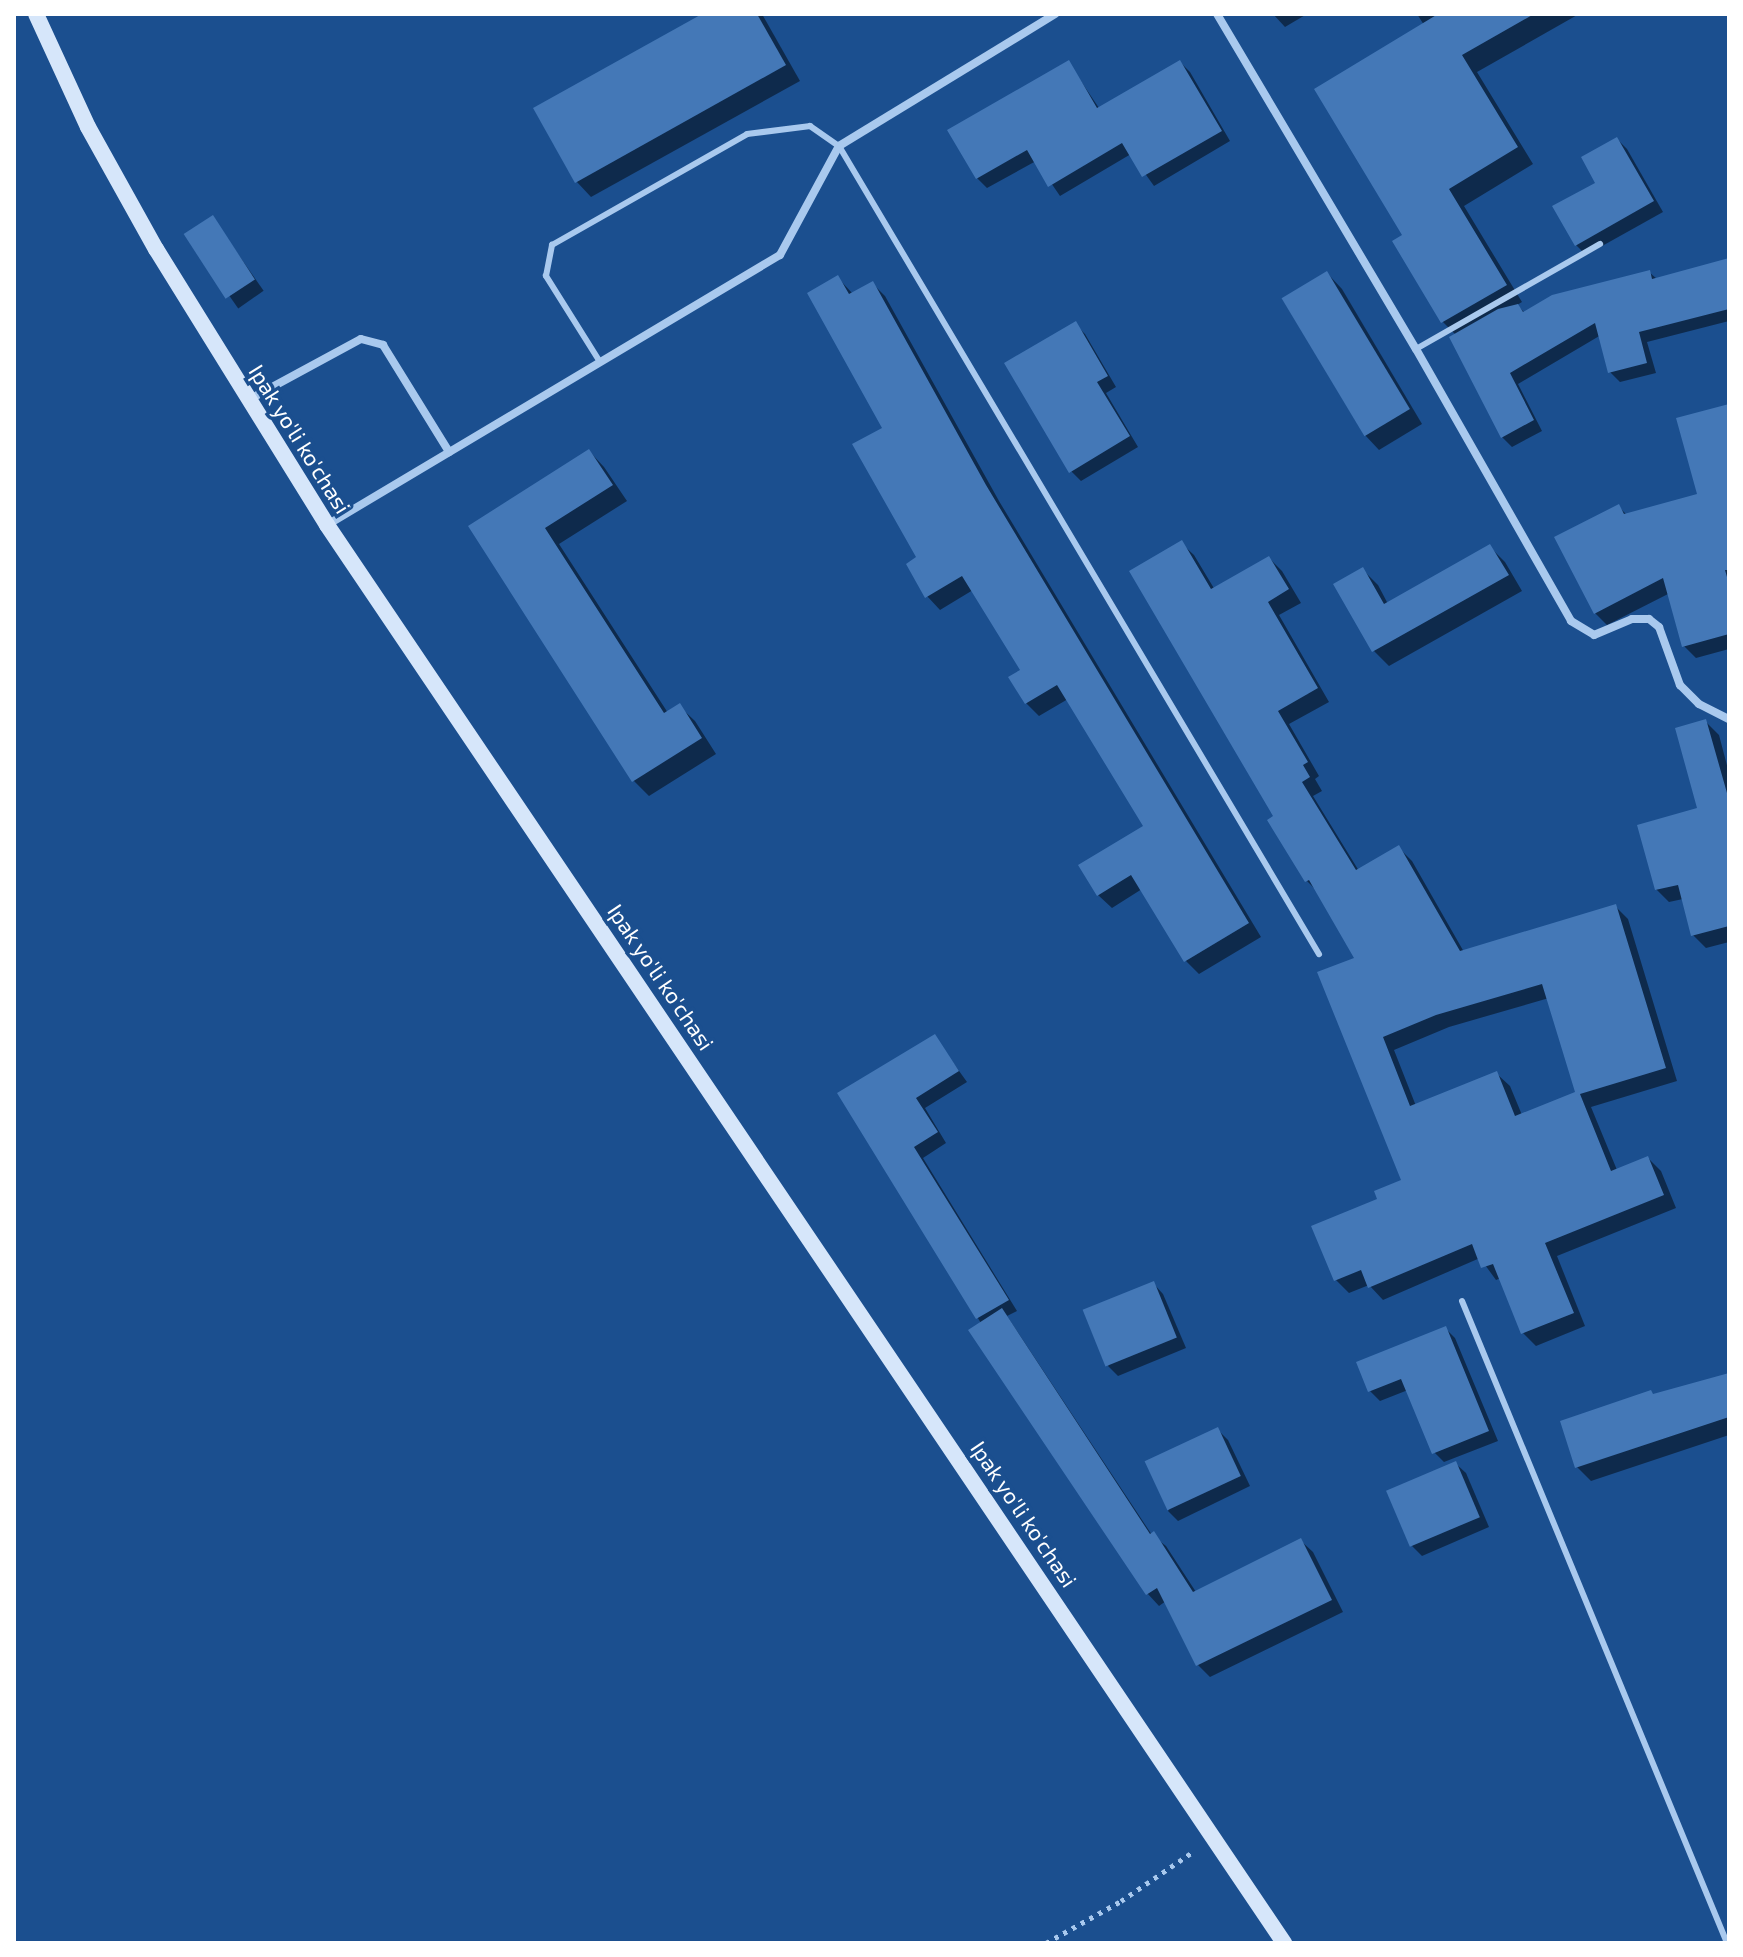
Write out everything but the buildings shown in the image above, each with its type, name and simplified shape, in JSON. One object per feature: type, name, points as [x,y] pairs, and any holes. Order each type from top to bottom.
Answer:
[{"type":"main road","name":"Ipak yo'li ko'chasi","points":[[36,14],[88,127],[156,249],[327,525],[1284,1943]]},
{"type":"street","points":[[327,525],[780,255],[839,146],[1055,14]]},
{"type":"street","points":[[1217,14],[1416,349],[1571,621],[1594,635],[1632,619],[1649,619],[1659,627],[1680,685],[1699,704],[1729,719]]},
{"type":"street","points":[[249,400],[361,339],[383,345],[449,452]]},
{"type":"lane","points":[[600,362],[546,276],[552,245],[747,134],[810,126],[839,146],[1319,954]]},
{"type":"lane","points":[[1416,349],[1600,244]]},
{"type":"lane","points":[[1462,1301],[1727,1943]]},
{"type":"path","points":[[1046,1943],[1121,1901],[1215,1837]]}]
